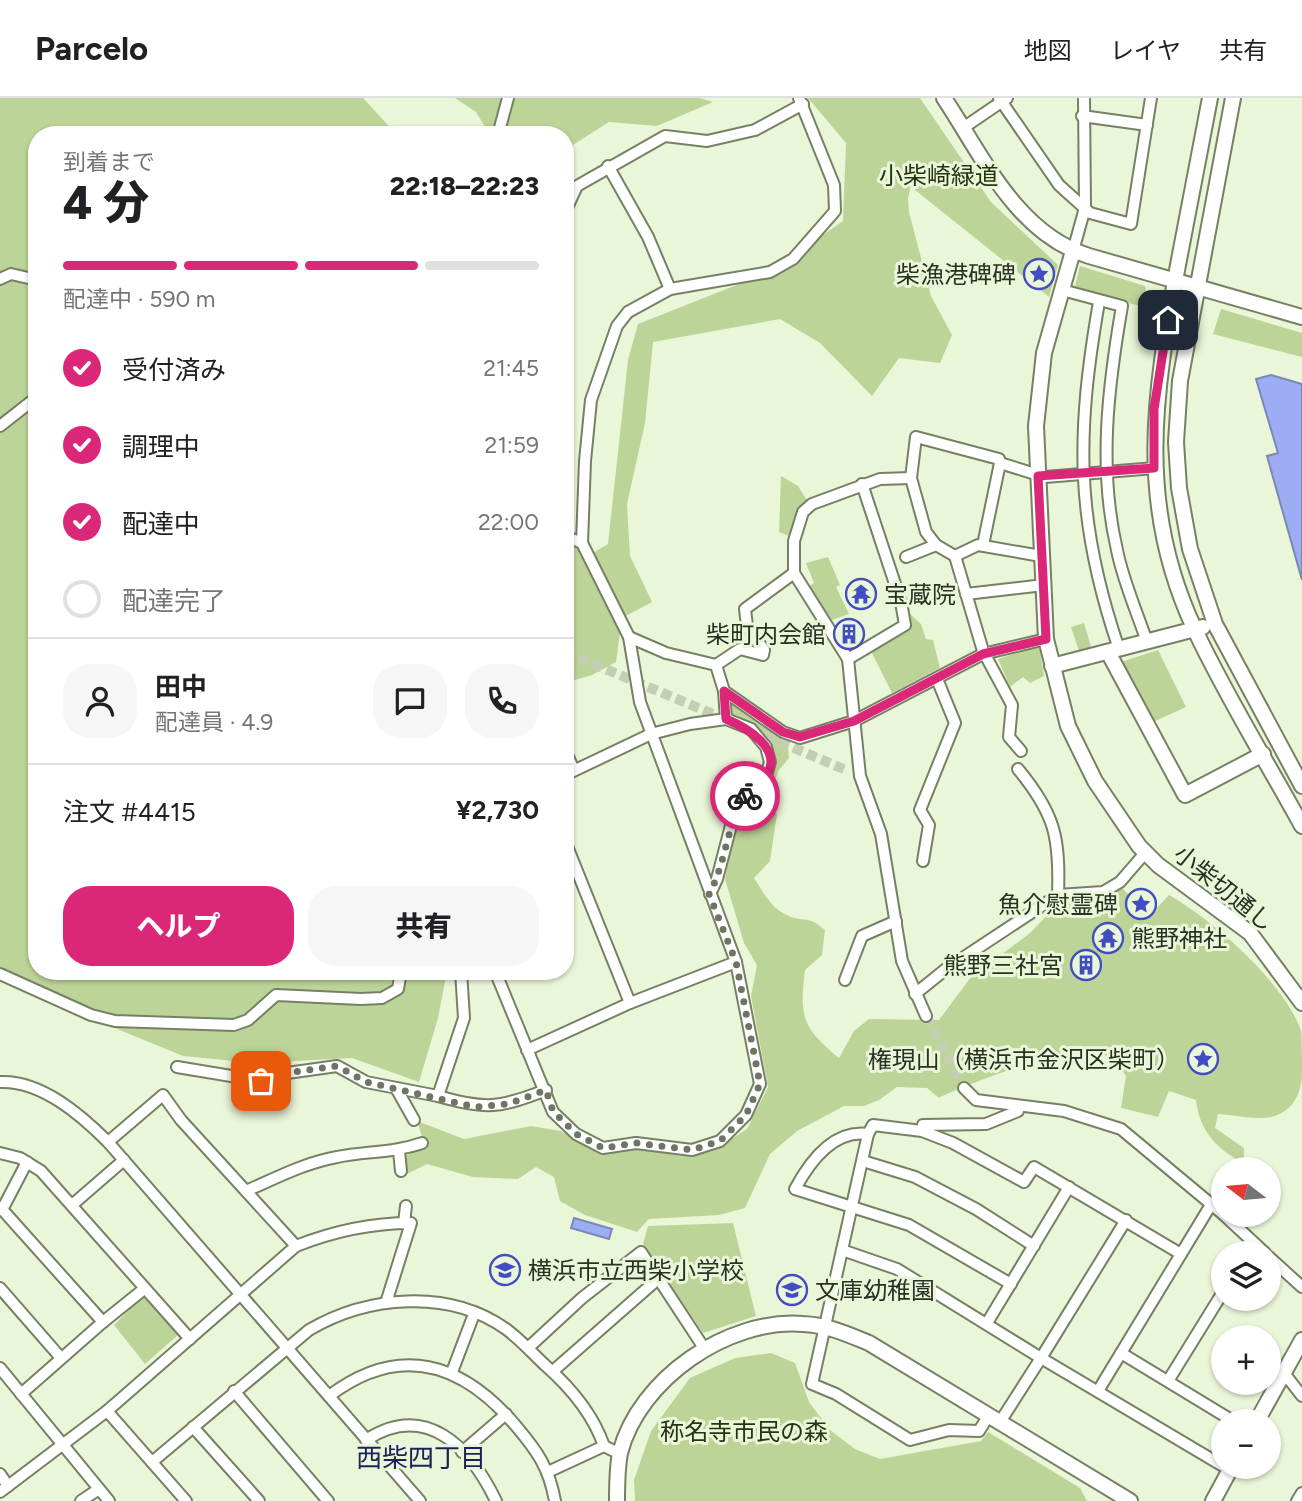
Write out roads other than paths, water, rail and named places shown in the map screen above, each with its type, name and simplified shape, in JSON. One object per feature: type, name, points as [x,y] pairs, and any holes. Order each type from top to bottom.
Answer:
[{"type":"street","points":[[500,126],[508,98]]},
{"type":"street","points":[[944,98],[1012,202],[1036,227],[1073,251],[1302,317]]},
{"type":"street","points":[[1073,251],[1085,208],[1082,116],[1084,98]]},
{"type":"street","points":[[963,128],[1003,100],[1059,184],[1090,213],[1131,223],[1151,98]]},
{"type":"street","points":[[1210,98],[1175,280],[1154,409],[1154,468],[1168,548],[1194,630],[1302,826]]},
{"type":"street","points":[[1233,98],[1180,380],[1177,457],[1189,541],[1215,624],[1302,786]]},
{"type":"street","points":[[499,980],[553,1111],[576,1134],[603,1148],[636,1143],[692,1150],[720,1141],[746,1115],[760,1084],[736,962],[640,702],[629,638],[582,543],[585,461],[592,400],[617,326],[628,313],[670,289],[770,272],[793,259],[835,211],[834,185],[801,101],[755,130],[707,141],[664,136],[608,166],[577,186],[574,192]]},
{"type":"street","points":[[1082,116],[1147,125]]},
{"type":"street","points":[[608,166],[648,237],[670,289]]},
{"type":"street","name":"小柴切通し","points":[[1073,251],[1044,353],[1037,393],[1046,639],[1068,726],[1102,793],[1142,849],[1250,933],[1302,1003]]},
{"type":"street","points":[[0,279],[11,274],[28,278]]},
{"type":"street","points":[[1062,290],[1098,302],[1122,306],[1108,390],[1106,472],[1116,551],[1147,642]]},
{"type":"street","points":[[1098,302],[1084,388],[1082,473],[1090,545],[1114,650],[1185,795],[1263,754]]},
{"type":"street","points":[[1084,388],[1108,390]]},
{"type":"street","points":[[0,426],[28,404]]},
{"type":"street","points":[[1021,751],[1009,737],[1012,705],[984,651],[955,556],[936,545],[926,532],[911,478],[916,437],[983,453],[999,459],[1000,463],[1038,476],[1154,468]]},
{"type":"street","points":[[983,545],[1000,463]]},
{"type":"street","points":[[911,478],[890,477],[862,484],[822,498],[803,512],[794,541],[794,573],[848,659],[860,776],[881,834],[902,961],[926,1016]]},
{"type":"street","points":[[848,659],[905,625],[901,602],[862,484]]},
{"type":"street","points":[[574,540],[582,543]]},
{"type":"street","points":[[955,556],[978,544],[1041,556]]},
{"type":"street","points":[[906,556],[936,545]]},
{"type":"street","points":[[629,638],[666,653],[716,665],[740,649],[763,655],[764,650],[747,626],[745,609],[794,573]]},
{"type":"street","points":[[966,594],[1044,585]]},
{"type":"street","points":[[1052,666],[1215,624]]},
{"type":"street","points":[[724,691],[783,732],[800,737],[854,721],[987,654],[1046,639]]},
{"type":"street","points":[[716,665],[724,684],[726,719]]},
{"type":"street","points":[[923,861],[929,825],[920,810],[955,723],[937,679]]},
{"type":"street","points":[[574,770],[651,734],[726,719],[751,729],[766,747],[770,762],[766,776],[750,789],[734,814],[717,879],[709,894]]},
{"type":"street","points":[[1018,769],[1047,807],[1052,822],[1059,858],[1058,895]]},
{"type":"street","points":[[848,771],[860,776]]},
{"type":"street","points":[[915,994],[946,969],[1058,895],[1103,892],[1120,882],[1142,849]]},
{"type":"street","points":[[574,863],[630,1003]]},
{"type":"street","points":[[845,980],[862,936],[896,921]]},
{"type":"street","points":[[527,1050],[630,1003],[736,962]]},
{"type":"street","points":[[0,974],[91,1015],[115,1021],[234,1026],[247,1020],[276,995],[383,998],[398,989],[400,980]]},
{"type":"street","points":[[438,1096],[464,1018],[462,980]]},
{"type":"street","points":[[177,1067],[261,1081],[280,1074],[337,1066],[366,1082],[438,1096],[475,1107],[508,1104],[546,1090]]},
{"type":"street","points":[[0,1082],[37,1091],[66,1104],[108,1142],[417,1497],[404,1501]]},
{"type":"street","points":[[396,1088],[414,1120]]},
{"type":"street","points":[[964,1088],[976,1100],[1121,1129],[1211,1202]]},
{"type":"street","points":[[108,1142],[163,1096],[296,1247]]},
{"type":"street","points":[[922,1131],[923,1125],[986,1124],[1018,1111],[1019,1107]]},
{"type":"street","points":[[1126,1220],[1041,1358],[995,1419],[979,1431],[949,1430],[911,1440],[836,1394],[812,1384],[868,1133],[873,1125],[922,1131],[953,1143],[1024,1182],[1034,1167],[1126,1220],[1181,1254]]},
{"type":"street","points":[[868,1133],[834,1142],[810,1162],[795,1189],[909,1225],[1011,1284]]},
{"type":"street","points":[[246,1191],[305,1165],[360,1153],[399,1151],[422,1143]]},
{"type":"street","points":[[399,1151],[401,1171]]},
{"type":"street","points":[[0,1153],[27,1162],[41,1171],[190,1339]]},
{"type":"street","points":[[72,1205],[124,1160]]},
{"type":"street","points":[[863,1161],[915,1177],[976,1209],[1034,1246]]},
{"type":"street","points":[[27,1162],[2,1208],[103,1322]]},
{"type":"street","points":[[987,1323],[1069,1187]]},
{"type":"street","points":[[1098,1391],[1211,1205]]},
{"type":"street","points":[[404,1223],[406,1206]]},
{"type":"street","points":[[0,1474],[4,1489],[63,1447],[190,1339],[239,1293],[296,1247],[326,1234],[357,1227],[411,1223],[386,1303]]},
{"type":"street","points":[[1233,1227],[1244,1241]]},
{"type":"street","points":[[842,1250],[897,1269],[1041,1358],[1211,1458]]},
{"type":"street","points":[[529,1347],[582,1298],[641,1252],[704,1348]]},
{"type":"street","points":[[1281,1268],[1302,1287]]},
{"type":"street","points":[[553,1371],[659,1278]]},
{"type":"street","points":[[0,1288],[61,1358]]},
{"type":"street","points":[[21,1394],[144,1289]]},
{"type":"street","points":[[152,1462],[285,1347],[329,1318],[367,1305],[427,1302],[474,1314],[503,1327],[529,1347],[579,1401],[599,1432],[604,1446],[620,1454]]},
{"type":"street","points":[[1168,1381],[1211,1311]]},
{"type":"street","points":[[452,1372],[474,1314]]},
{"type":"street","points":[[617,1501],[620,1454],[626,1436],[648,1400],[667,1377],[704,1348],[739,1334],[800,1323],[825,1326],[869,1343],[1123,1499]]},
{"type":"street","points":[[1264,1409],[1302,1340]]},
{"type":"street","points":[[1121,1353],[1214,1409]]},
{"type":"street","points":[[329,1396],[353,1378],[394,1366],[430,1367],[452,1372],[482,1392],[506,1414],[550,1471],[555,1501]]},
{"type":"street","points":[[0,1368],[109,1501]]},
{"type":"street","points":[[1284,1373],[1302,1396]]},
{"type":"street","points":[[234,1391],[328,1501]]},
{"type":"street","points":[[107,1411],[186,1501]]},
{"type":"street","points":[[462,1452],[506,1414]]},
{"type":"street","points":[[366,1440],[385,1428],[406,1423],[438,1430],[462,1452],[496,1501]]},
{"type":"street","points":[[193,1427],[259,1501]]},
{"type":"street","points":[[550,1471],[604,1446]]},
{"type":"street","points":[[1213,1501],[1222,1479]]},
{"type":"street","points":[[81,1501],[99,1489]]},
{"type":"street","points":[[1297,1501],[1302,1493]]},
{"type":"water","points":[[1271,375],[1302,384],[1302,580],[1267,456],[1278,453],[1256,379]]},
{"type":"water","points":[[574,1218],[612,1229],[609,1239],[571,1228]]},
{"type":"tunnel","points":[[574,656],[727,720]]},
{"type":"tunnel","points":[[752,730],[848,771]]},
{"type":"tunnel","points":[[926,1016],[964,1088]]},
{"type":"place","name":"柴漁港碑碑","points":[[1039,274]]},
{"type":"place","name":"宝蔵院","points":[[861,594]]},
{"type":"place","name":"柴町内会館","points":[[849,634]]},
{"type":"place","name":"魚介慰霊碑","points":[[1141,904]]},
{"type":"place","name":"熊野神社","points":[[1108,938]]},
{"type":"place","name":"熊野三社宮","points":[[1086,965]]},
{"type":"place","name":"権現山（横浜市金沢区柴町）","points":[[1203,1059]]},
{"type":"place","name":"横浜市立西柴小学校","points":[[505,1270]]},
{"type":"place","name":"文庫幼稚園","points":[[792,1290]]},
{"type":"district","name":"西柴四丁目","points":[[421,1458]]},
{"type":"park label","name":"小柴崎緑道","points":[[939,175]]},
{"type":"park label","name":"称名寺市民の森","points":[[744,1431]]}]
